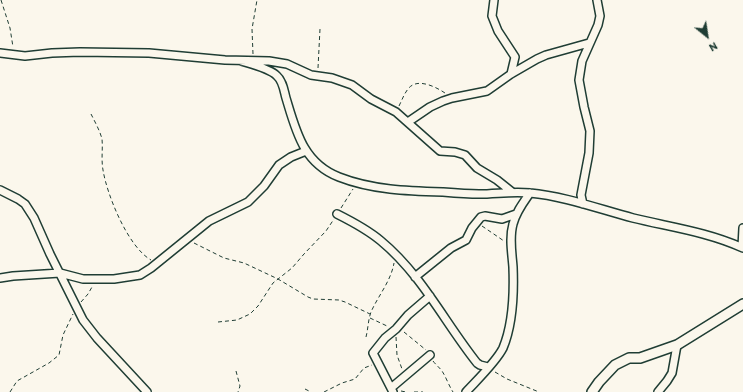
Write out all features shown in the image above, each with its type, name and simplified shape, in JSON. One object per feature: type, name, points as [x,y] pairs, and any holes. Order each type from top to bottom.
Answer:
[{"type":"street","points":[[494,0],[492,16],[498,31],[515,57],[511,74]]},
{"type":"street","points":[[583,204],[580,195],[589,153],[590,131],[582,100],[579,80],[582,61],[598,25],[600,16],[597,0]]},
{"type":"street","points":[[408,122],[430,107],[452,98],[487,91],[526,64],[546,55],[590,43]]},
{"type":"street","points":[[0,53],[14,56],[25,56],[52,53],[109,51],[241,61],[278,62],[287,64],[305,73],[332,78],[352,85],[371,99],[396,112],[440,151],[455,152],[465,155],[477,168],[497,180],[512,192]]},
{"type":"street","points":[[241,61],[272,72],[278,77],[282,83],[293,123],[306,151],[328,172],[356,183],[378,188],[406,191],[479,194],[512,192],[530,193],[583,204],[632,218],[702,233],[742,248],[743,228]]},
{"type":"street","points":[[0,278],[60,273],[84,279],[114,279],[136,276],[145,272],[157,263],[209,221],[248,202],[264,186],[279,165],[291,157],[306,151]]},
{"type":"street","points":[[0,190],[25,204],[34,218],[83,320],[97,338],[147,392]]},
{"type":"street","points":[[466,392],[503,348],[508,333],[514,291],[511,232],[516,214],[530,193]]},
{"type":"street","points":[[337,214],[373,234],[395,254],[430,296],[477,363],[488,367]]},
{"type":"street","points":[[415,277],[451,248],[466,240],[477,222],[483,216],[502,219],[516,214]]},
{"type":"street","points":[[430,296],[412,312],[396,332],[385,338],[373,353],[392,390],[430,355]]},
{"type":"street","points":[[592,392],[601,379],[615,366],[629,358],[640,358],[677,345],[743,304]]},
{"type":"street","points":[[658,392],[668,381],[672,373],[677,345]]},
{"type":"path","points":[[1,0],[1,4],[10,28],[14,56]]},
{"type":"path","points":[[256,0],[252,29],[252,52],[258,61]]},
{"type":"path","points":[[317,76],[320,29]]},
{"type":"path","points":[[396,112],[404,94],[409,87],[414,84],[427,84],[452,98]]},
{"type":"path","points":[[91,114],[101,135],[102,162],[109,195],[134,244],[141,253],[157,263]]},
{"type":"path","points":[[218,322],[237,320],[250,314],[258,306],[271,285],[292,268],[326,231],[356,183]]},
{"type":"path","points":[[477,222],[511,248]]},
{"type":"path","points":[[187,239],[224,258],[244,263],[278,279],[308,297],[313,299],[339,300],[370,314]]},
{"type":"path","points":[[366,338],[370,314],[393,268],[395,254]]},
{"type":"path","points":[[10,392],[17,381],[49,362],[59,354],[63,335],[76,307],[91,290],[93,279]]},
{"type":"path","points":[[370,318],[396,332],[397,355],[405,377]]},
{"type":"path","points":[[324,392],[342,383],[355,379],[361,371],[368,366],[379,366]]},
{"type":"path","points":[[488,367],[507,380],[539,392]]},
{"type":"path","points":[[236,371],[240,386],[238,392]]},
{"type":"path","points":[[304,389],[311,392]]},
{"type":"path","points":[[414,392],[423,392]]}]
